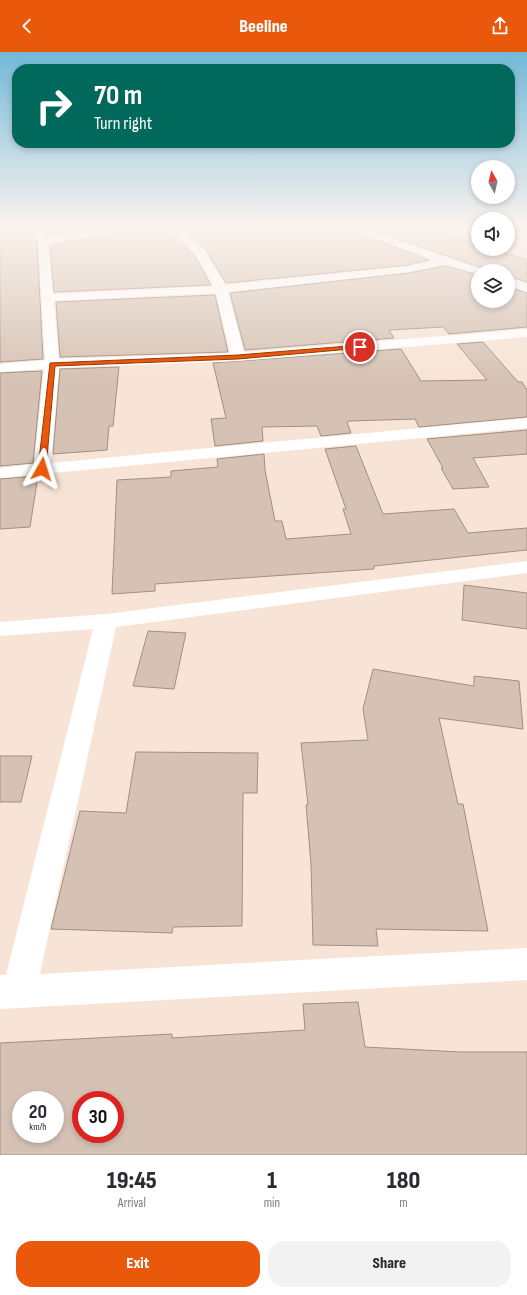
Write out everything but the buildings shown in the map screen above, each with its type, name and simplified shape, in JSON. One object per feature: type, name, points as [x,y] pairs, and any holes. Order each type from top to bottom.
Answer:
[{"type":"street","points":[[42,469],[52,364],[45,276]]},
{"type":"street","points":[[214,276],[221,289],[238,357]]},
{"type":"street","points":[[46,298],[221,289],[339,276]]},
{"type":"street","points":[[515,284],[527,288]]},
{"type":"street","points":[[0,368],[52,364],[238,357],[527,333]]},
{"type":"street","points":[[0,473],[527,423]]},
{"type":"street","points":[[0,629],[106,621],[527,567]]},
{"type":"street","points":[[106,621],[10,992],[527,964]]},
{"type":"route","points":[[42,469],[52,364],[238,357],[360,347]]}]
